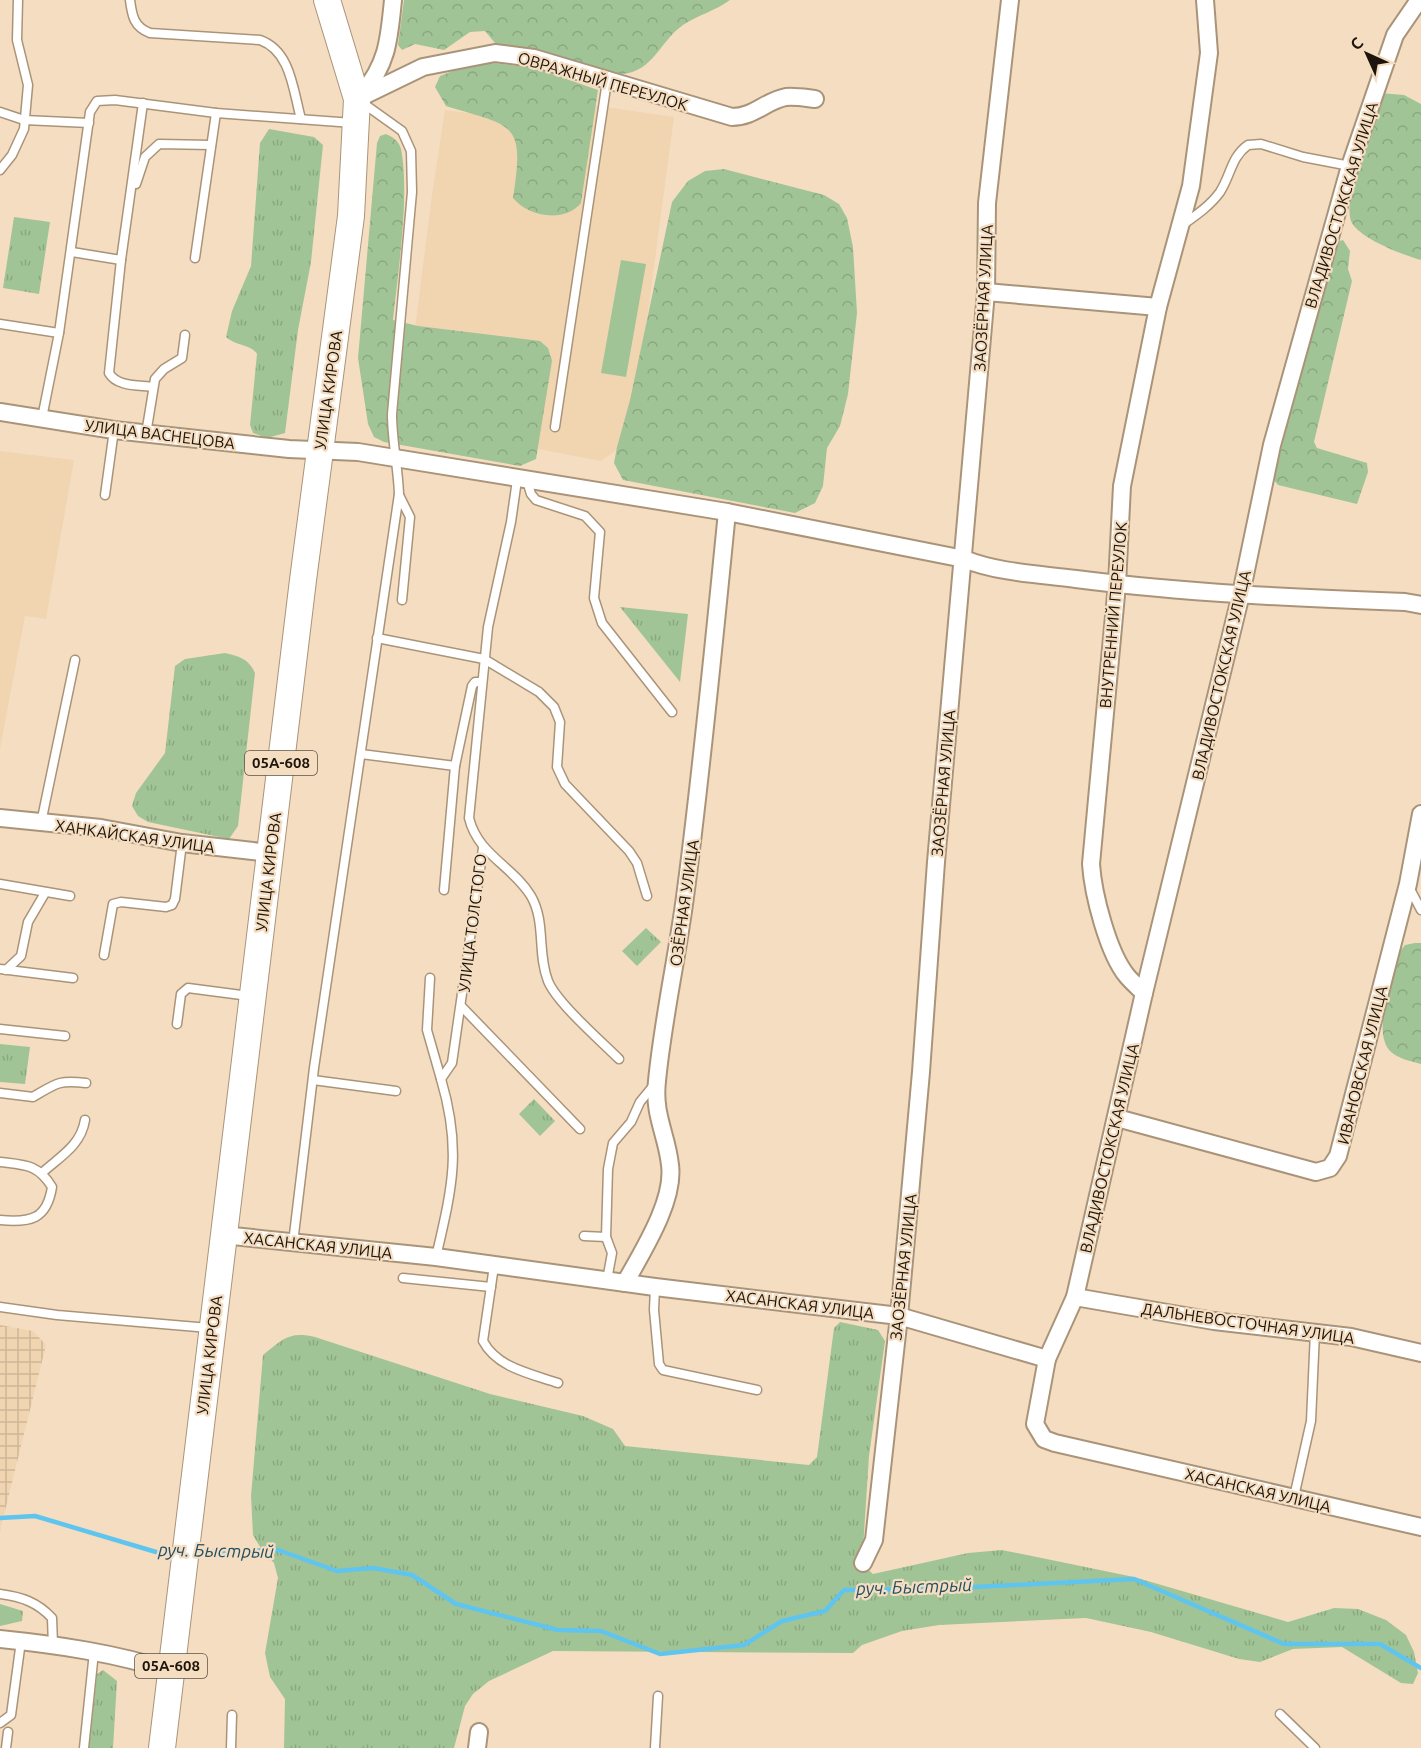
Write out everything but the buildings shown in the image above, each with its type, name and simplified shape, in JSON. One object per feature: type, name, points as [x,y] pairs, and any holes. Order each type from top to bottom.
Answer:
[{"type":"main road","name":"УЛИЦА КИРОВА","points":[[162,1748],[270,853],[351,216],[357,111],[327,0]]},
{"type":"street","points":[[357,111],[377,76],[387,51],[393,0]]},
{"type":"street","name":"ЗАОЗЁРНАЯ УЛИЦА","points":[[863,1563],[874,1540],[899,1316],[986,292],[987,203],[1010,0]]},
{"type":"street","name":"ВНУТРЕННИЙ ПЕРЕУЛОК","points":[[1144,993],[1126,975],[1114,953],[1092,879],[1091,864],[1117,584],[1122,486],[1158,307],[1191,186],[1209,53],[1205,0]]},
{"type":"street","name":"ВЛАДИВОСТОКСКАЯ УЛИЦА","points":[[1047,1359],[1075,1297],[1144,993],[1241,594],[1272,445],[1350,166],[1395,35],[1419,0]]},
{"type":"street","name":"ОВРАЖНЫЙ ПЕРЕУЛОК","points":[[357,111],[423,67],[495,53],[534,58],[732,117],[754,114],[771,102],[787,97],[815,99]]},
{"type":"street","points":[[986,292],[1158,307]]},
{"type":"street","name":"УЛИЦА ВАСНЕЦОВА","points":[[0,412],[146,434],[320,452],[358,452],[727,512],[964,559],[989,568],[1117,584],[1241,594],[1405,602],[1421,605]]},
{"type":"street","name":"ОЗЁРНАЯ УЛИЦА","points":[[625,1283],[647,1243],[669,1186],[670,1166],[657,1114],[656,1082],[676,965],[697,802],[727,512]]},
{"type":"street","name":"ИВАНОВСКАЯ УЛИЦА","points":[[1117,1118],[1316,1172],[1330,1168],[1338,1156],[1407,884],[1421,814]]},
{"type":"street","name":"ХАНКАЙСКАЯ УЛИЦА","points":[[0,818],[101,828],[182,843],[270,853]]},
{"type":"street","name":"ХАСАНСКАЯ УЛИЦА","points":[[223,1235],[436,1257],[655,1287],[899,1316],[1047,1359],[1035,1424],[1044,1439],[1421,1527]]},
{"type":"street","name":"ДАЛЬНЕВОСТОЧНАЯ УЛИЦА","points":[[1075,1297],[1214,1321],[1315,1332],[1384,1343],[1421,1353]]},
{"type":"street","points":[[0,1639],[132,1658],[170,1671]]},
{"type":"lane","points":[[0,170],[21,139],[28,85],[17,40],[18,0]]},
{"type":"lane","points":[[130,0],[134,22],[141,30],[150,33],[260,40],[271,44],[287,66],[301,119]]},
{"type":"lane","points":[[555,427],[607,81]]},
{"type":"lane","points":[[42,418],[72,252],[91,106],[97,101],[115,99],[216,113],[301,119],[357,111],[402,131],[411,151],[412,192],[392,414],[392,439],[398,459],[399,495],[313,1080],[293,1243]]},
{"type":"lane","points":[[143,104],[109,373],[114,380],[126,384],[153,387]]},
{"type":"lane","points":[[0,112],[24,120],[89,123]]},
{"type":"lane","points":[[195,258],[216,113]]},
{"type":"lane","points":[[129,204],[145,157],[159,144],[211,145]]},
{"type":"lane","points":[[1178,229],[1206,208],[1219,193],[1233,160],[1248,145],[1261,144],[1303,157],[1350,166]]},
{"type":"lane","points":[[72,252],[122,260]]},
{"type":"lane","points":[[0,324],[59,333]]},
{"type":"lane","points":[[146,434],[153,387],[158,375],[182,358],[185,335]]},
{"type":"lane","points":[[105,495],[114,430]]},
{"type":"lane","points":[[522,480],[536,500],[585,516],[600,532],[594,598],[602,623],[672,712]]},
{"type":"lane","name":"УЛИЦА ТОЛСТОГО","points":[[441,1079],[452,1063],[462,1007],[483,848],[472,833],[469,818],[484,659],[522,480]]},
{"type":"lane","points":[[399,495],[410,517],[402,600]]},
{"type":"lane","points":[[377,638],[484,659],[539,692],[554,706],[560,722],[557,767],[564,782],[629,851],[637,863],[647,896]]},
{"type":"lane","points":[[41,823],[75,660]]},
{"type":"lane","points":[[444,890],[454,766],[472,686],[475,682],[482,682]]},
{"type":"lane","points":[[361,754],[454,766]]},
{"type":"lane","points":[[105,955],[110,910],[113,904],[121,902],[166,907],[172,905],[175,899],[182,843]]},
{"type":"lane","points":[[483,848],[529,893],[540,913],[543,961],[549,982],[619,1059]]},
{"type":"lane","points":[[0,884],[70,896]]},
{"type":"lane","points":[[1407,884],[1421,910]]},
{"type":"lane","points":[[3,970],[21,956],[28,922],[45,893]]},
{"type":"lane","points":[[3,970],[73,978]]},
{"type":"lane","points":[[430,978],[427,1030],[452,1120],[454,1169],[436,1257]]},
{"type":"lane","points":[[177,1024],[181,994],[189,988],[253,996]]},
{"type":"lane","points":[[462,1007],[580,1129]]},
{"type":"lane","points":[[0,1029],[65,1036]]},
{"type":"lane","points":[[0,1093],[33,1097],[52,1083],[62,1080],[86,1083]]},
{"type":"lane","points":[[313,1080],[396,1091]]},
{"type":"lane","points":[[607,1280],[612,1253],[606,1237],[608,1169],[613,1143],[631,1122],[640,1102],[656,1082]]},
{"type":"lane","points":[[43,1172],[78,1142],[83,1135],[86,1120]]},
{"type":"lane","points":[[0,1162],[26,1165],[43,1172],[52,1187],[50,1203],[39,1217],[15,1222],[0,1220]]},
{"type":"lane","points":[[584,1236],[606,1237]]},
{"type":"lane","points":[[494,1266],[483,1341],[497,1359],[517,1369],[558,1383]]},
{"type":"lane","points":[[403,1278],[491,1287]]},
{"type":"lane","points":[[655,1287],[654,1310],[659,1364],[663,1370],[758,1390]]},
{"type":"lane","points":[[0,1307],[57,1315],[213,1329]]},
{"type":"lane","points":[[1294,1497],[1311,1421],[1315,1332]]},
{"type":"lane","points":[[0,1594],[23,1598],[47,1613],[52,1618],[53,1646]]},
{"type":"lane","points":[[0,1724],[11,1715],[21,1641]]},
{"type":"lane","points":[[84,1748],[94,1651]]},
{"type":"lane","points":[[655,1748],[658,1696]]},
{"type":"lane","points":[[1280,1714],[1315,1748]]},
{"type":"lane","points":[[231,1748],[232,1715]]},
{"type":"lane","points":[[6,1748],[8,1732]]},
{"type":"shaded area","points":[[551,99],[674,117],[631,440],[601,461],[403,423],[445,110],[519,120]]},
{"type":"shaded area","points":[[0,451],[74,460],[46,619],[25,616],[0,749]]},
{"type":"shaded area","points":[[0,1325],[33,1331],[46,1345],[0,1531]]},
{"type":"green space","points":[[404,0],[730,0],[683,25],[649,62],[633,72],[622,74],[495,43],[485,31],[470,32],[444,50],[415,44],[402,50],[398,45]]},
{"type":"green space","points":[[495,63],[535,68],[598,90],[581,203],[574,209],[566,213],[547,215],[528,210],[513,198],[517,154],[515,141],[510,131],[487,118],[446,106],[435,87],[440,76],[460,68]]},
{"type":"green space","points":[[1380,93],[1404,95],[1421,104],[1421,260],[1364,235],[1352,223],[1349,213],[1354,180]]},
{"type":"green space","points":[[269,129],[314,137],[323,145],[311,262],[298,330],[285,433],[267,438],[253,433],[250,425],[257,354],[251,348],[226,337],[232,311],[251,266],[260,143]]},
{"type":"green space","points":[[386,134],[395,140],[401,149],[404,188],[404,210],[393,320],[418,326],[540,341],[548,348],[552,361],[536,459],[520,466],[384,442],[374,437],[368,424],[358,358],[377,143],[380,136]]},
{"type":"green space","points":[[724,169],[824,195],[839,204],[847,218],[853,247],[857,313],[848,394],[840,426],[827,448],[823,486],[815,503],[795,513],[623,480],[614,463],[630,400],[672,202],[688,181],[705,171]]},
{"type":"green space","points":[[14,217],[50,222],[39,294],[3,288]]},
{"type":"green space","points":[[1343,240],[1350,251],[1348,269],[1352,281],[1314,442],[1317,448],[1367,463],[1368,472],[1357,504],[1278,485],[1273,479],[1336,242]]},
{"type":"green space","points":[[621,260],[646,264],[626,377],[601,373]]},
{"type":"green space","points":[[620,607],[688,614],[680,682]]},
{"type":"green space","points":[[225,653],[243,659],[250,664],[255,673],[238,826],[229,839],[148,822],[138,816],[132,806],[136,793],[165,753],[175,666],[185,659]]},
{"type":"green space","points":[[646,928],[661,942],[637,966],[622,951]]},
{"type":"green space","points":[[1421,943],[1421,1064],[1393,1054],[1385,1042],[1383,1031],[1385,1004],[1398,954],[1405,945]]},
{"type":"green space","points":[[0,1044],[30,1047],[25,1084],[0,1082]]},
{"type":"green space","points":[[534,1099],[555,1121],[540,1136],[519,1114]]},
{"type":"green space","points":[[840,1322],[878,1330],[885,1341],[869,1456],[862,1564],[873,1574],[968,1553],[1002,1550],[1134,1577],[1288,1622],[1334,1608],[1358,1609],[1386,1620],[1406,1635],[1414,1652],[1418,1673],[1413,1684],[1401,1683],[1342,1647],[1293,1649],[1260,1662],[1239,1659],[1151,1632],[1086,1618],[939,1625],[902,1631],[862,1645],[853,1653],[553,1651],[489,1681],[473,1694],[465,1706],[454,1748],[284,1748],[285,1699],[270,1677],[265,1653],[278,1578],[274,1563],[262,1550],[253,1535],[251,1496],[263,1355],[276,1345],[292,1336],[315,1337],[490,1394],[583,1416],[613,1429],[625,1446],[809,1465],[817,1457],[834,1328]]},
{"type":"green space","points":[[0,1604],[23,1611],[22,1621],[0,1626]]},
{"type":"green space","points":[[103,1670],[117,1681],[113,1748],[89,1748],[97,1674]]},
{"type":"waterway","name":"руч. Быстрый","points":[[0,1518],[35,1516],[156,1552],[179,1552]]},
{"type":"waterway","name":"руч. Быстрый","points":[[193,1552],[278,1550],[337,1571],[373,1568],[412,1575],[456,1604],[558,1630],[601,1631],[660,1654],[744,1645],[782,1621],[825,1611],[844,1590],[935,1589],[1134,1579],[1284,1644],[1380,1644],[1421,1668]]}]
